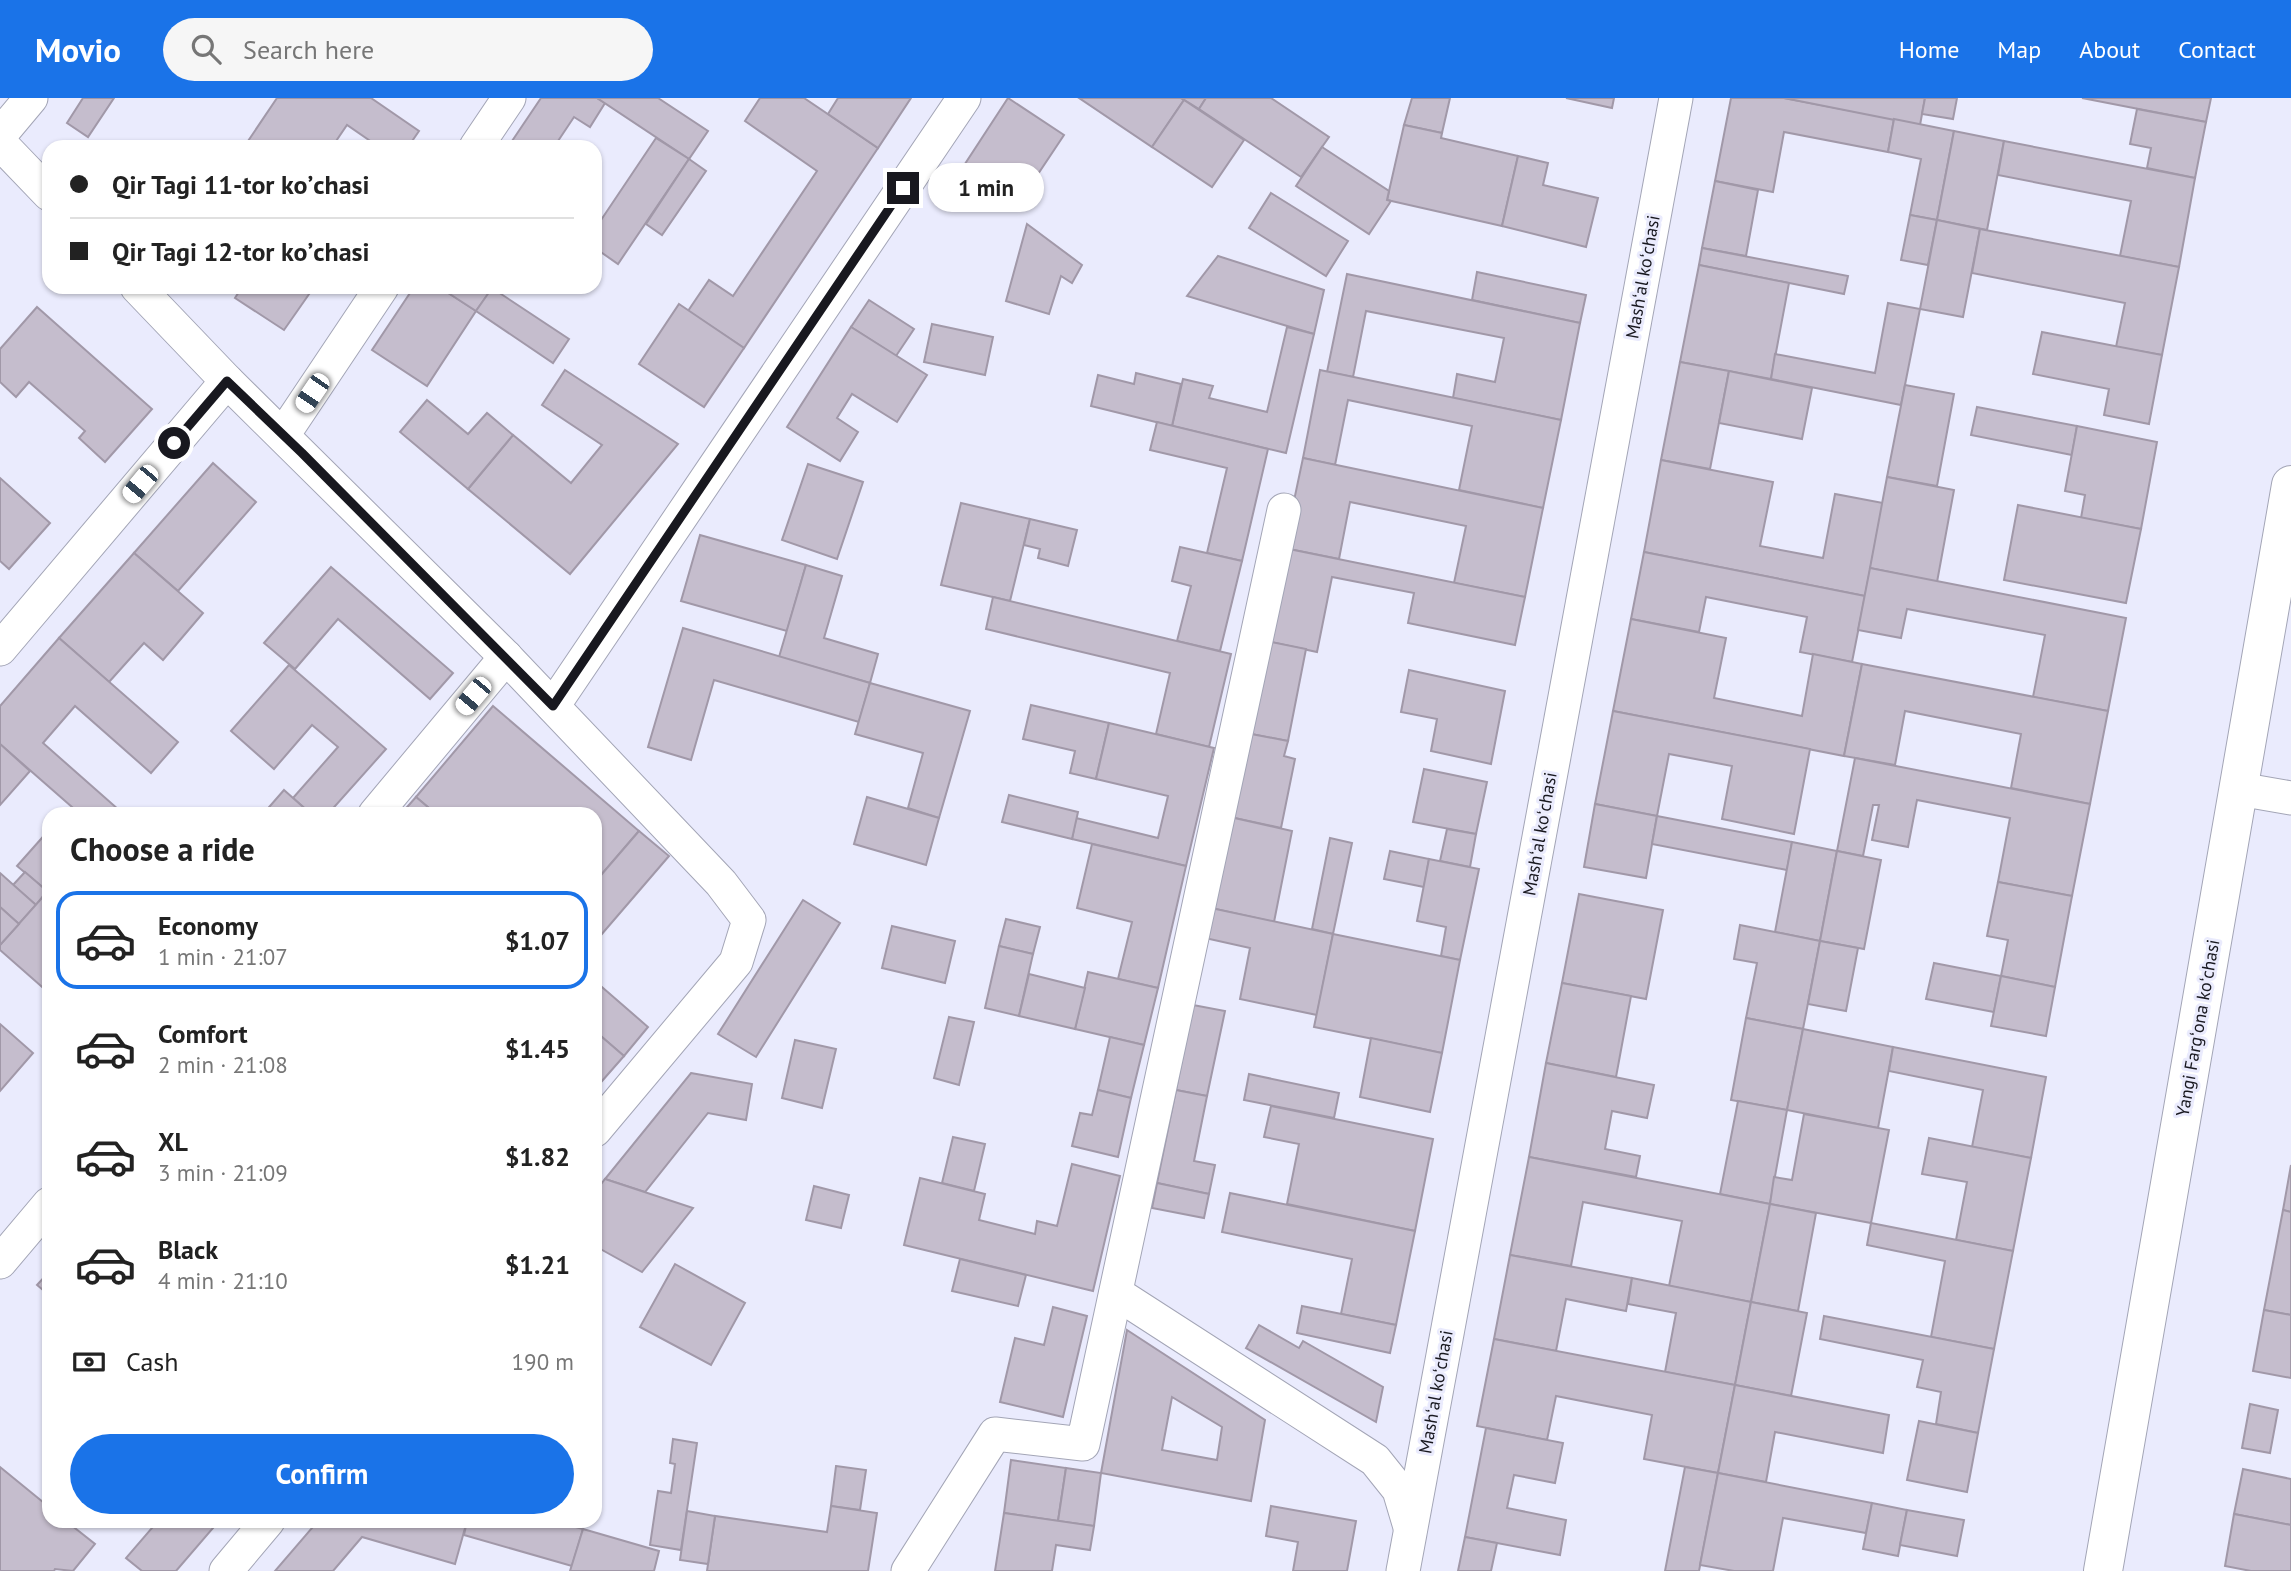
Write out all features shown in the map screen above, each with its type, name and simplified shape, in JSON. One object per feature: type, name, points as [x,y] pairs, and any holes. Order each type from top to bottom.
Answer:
[{"type":"main road","name":"Yangi Fargʻona koʻchasi","points":[[2103,1571],[2291,485]]},
{"type":"street","points":[[0,135],[32,98]]},
{"type":"street","points":[[481,140],[509,98]]},
{"type":"street","points":[[553,706],[964,98]]},
{"type":"street","name":"Mashʻal koʻchasi","points":[[1404,1571],[1676,98]]},
{"type":"street","points":[[0,143],[42,187]]},
{"type":"street","points":[[144,294],[227,381],[506,657],[721,883],[748,920],[736,962],[602,1122]]},
{"type":"street","points":[[283,435],[377,294]]},
{"type":"street","points":[[0,649],[227,381]]},
{"type":"street","points":[[908,1571],[995,1434],[1083,1444],[1284,510]]},
{"type":"street","points":[[381,807],[506,657]]},
{"type":"street","points":[[2239,789],[2291,799]]},
{"type":"street","points":[[0,1262],[42,1212]]},
{"type":"street","points":[[1116,1293],[1376,1460],[1399,1490],[1411,1530]]},
{"type":"street","points":[[226,1571],[262,1528]]},
{"type":"building","points":[[83,98],[114,98],[88,137],[67,123]]},
{"type":"building","points":[[277,98],[371,98],[419,131],[413,140],[369,140],[347,125],[337,140],[249,140]]},
{"type":"building","points":[[541,98],[597,98],[605,103],[590,127],[574,117],[559,140],[513,140]]},
{"type":"building","points":[[597,98],[658,98],[708,131],[689,159]]},
{"type":"building","points":[[760,98],[804,98],[878,148],[744,348],[688,311],[709,280],[733,296],[817,171],[745,121]]},
{"type":"building","points":[[838,98],[911,98],[878,148],[828,114]]},
{"type":"building","points":[[1008,98],[1064,135],[1016,207],[961,170]]},
{"type":"building","points":[[1079,98],[1181,98],[1184,100],[1152,147]]},
{"type":"building","points":[[1181,98],[1206,98],[1199,109]]},
{"type":"building","points":[[1206,98],[1271,98],[1329,137],[1301,177],[1199,109]]},
{"type":"building","points":[[1412,98],[1450,98],[1442,133],[1404,125]]},
{"type":"building","points":[[1566,98],[1614,98],[1612,108]]},
{"type":"building","points":[[1731,98],[1784,98],[1894,119],[1888,152],[1784,132],[1773,192],[1715,181]]},
{"type":"building","points":[[1784,98],[1925,98],[1920,125]]},
{"type":"building","points":[[1925,98],[1957,98],[1953,119],[1922,114]]},
{"type":"building","points":[[2082,98],[2211,98],[2206,122]]},
{"type":"building","points":[[1184,100],[1244,140],[1212,187],[1152,147]]},
{"type":"building","points":[[2137,109],[2206,122],[2195,178],[2147,168],[2151,148],[2130,144]]},
{"type":"building","points":[[1894,119],[1954,131],[1937,220],[1910,215],[1921,159],[1888,152]]},
{"type":"building","points":[[1404,125],[1442,133],[1441,138],[1518,156],[1502,226],[1387,200]]},
{"type":"building","points":[[1954,131],[2004,141],[1987,230],[1937,220]]},
{"type":"building","points":[[656,138],[689,159],[618,264],[602,253],[602,219]]},
{"type":"building","points":[[2004,141],[2195,178],[2179,267],[2120,256],[2131,201],[1998,175]]},
{"type":"building","points":[[1322,147],[1389,191],[1387,200],[1391,201],[1369,234],[1296,186]]},
{"type":"building","points":[[1518,156],[1548,163],[1543,185],[1598,198],[1586,247],[1502,226]]},
{"type":"building","points":[[689,159],[706,171],[662,235],[646,224]]},
{"type":"building","points":[[1715,181],[1758,190],[1746,256],[1702,248]]},
{"type":"building","points":[[1271,193],[1348,241],[1326,276],[1249,228]]},
{"type":"building","points":[[1910,215],[1937,220],[1928,265],[1901,260]]},
{"type":"building","points":[[1937,220],[1980,229],[1963,317],[1920,309]]},
{"type":"building","points":[[1027,224],[1082,265],[1072,283],[1061,276],[1049,314],[1006,301]]},
{"type":"building","points":[[1980,229],[2179,267],[2162,355],[2116,347],[2125,303],[1972,273]]},
{"type":"building","points":[[1702,248],[1848,276],[1844,294],[1699,265]]},
{"type":"building","points":[[1218,256],[1324,290],[1314,334],[1187,296]]},
{"type":"building","points":[[1699,265],[1789,283],[1771,379],[1680,362]]},
{"type":"building","points":[[1477,272],[1586,295],[1580,323],[1472,300]]},
{"type":"building","points":[[1347,274],[1580,323],[1561,420],[1453,398],[1457,374],[1495,382],[1504,338],[1366,311],[1353,377],[1327,372]]},
{"type":"building","points":[[238,294],[309,294],[284,330],[235,298]]},
{"type":"building","points":[[409,294],[450,294],[476,311],[427,386],[372,350]]},
{"type":"building","points":[[450,294],[488,294],[476,311]]},
{"type":"building","points":[[488,294],[501,294],[569,339],[553,363],[476,311]]},
{"type":"building","points":[[869,300],[914,329],[896,356],[851,327]]},
{"type":"building","points":[[1888,303],[1920,309],[1901,405],[1771,379],[1775,354],[1875,373]]},
{"type":"building","points":[[679,304],[744,348],[704,407],[639,364]]},
{"type":"building","points":[[37,307],[152,409],[105,462],[79,438],[85,431],[29,382],[16,397],[0,382],[0,349]]},
{"type":"building","points":[[932,324],[993,337],[985,375],[924,362]]},
{"type":"building","points":[[851,327],[927,375],[897,422],[852,394],[837,418],[858,432],[840,461],[787,427]]},
{"type":"building","points":[[1287,327],[1314,334],[1286,453],[1172,426],[1183,379],[1213,386],[1209,398],[1267,412]]},
{"type":"building","points":[[2042,332],[2162,355],[2149,424],[2104,415],[2109,389],[2033,374]]},
{"type":"building","points":[[1680,362],[1729,371],[1710,469],[1661,460]]},
{"type":"building","points":[[565,370],[678,444],[570,574],[468,489],[513,435],[571,483],[602,445],[542,405]]},
{"type":"building","points":[[1320,370],[1561,420],[1543,508],[1459,490],[1472,426],[1348,400],[1335,465],[1303,458]]},
{"type":"building","points":[[1729,371],[1812,388],[1802,439],[1719,423]]},
{"type":"building","points":[[1136,373],[1181,384],[1172,426],[1091,406],[1098,375],[1134,384]]},
{"type":"building","points":[[1905,385],[1954,394],[1937,486],[1887,477]]},
{"type":"building","points":[[427,400],[468,434],[487,413],[513,435],[468,489],[400,432]]},
{"type":"building","points":[[1977,407],[2077,426],[2072,455],[1971,435]]},
{"type":"building","points":[[1157,422],[1268,449],[1242,561],[1207,553],[1227,468],[1150,450]]},
{"type":"building","points":[[2077,426],[2157,442],[2141,529],[2081,518],[2085,495],[2065,491]]},
{"type":"building","points":[[1303,458],[1543,508],[1525,597],[1454,583],[1466,526],[1350,502],[1339,559],[1284,548]]},
{"type":"building","points":[[1661,460],[1773,482],[1760,546],[1823,558],[1835,494],[1883,503],[1865,596],[1644,552]]},
{"type":"building","points":[[213,463],[256,502],[178,591],[134,553]]},
{"type":"building","points":[[808,464],[863,482],[837,559],[782,540]]},
{"type":"building","points":[[1887,477],[1954,490],[1937,582],[1870,568]]},
{"type":"building","points":[[0,478],[50,523],[9,569],[0,561]]},
{"type":"building","points":[[961,503],[1030,519],[1010,601],[941,585]]},
{"type":"building","points":[[2018,505],[2141,529],[2126,603],[2004,580]]},
{"type":"building","points":[[1030,519],[1077,530],[1068,566],[1038,558],[1040,549],[1024,545]]},
{"type":"building","points":[[700,535],[806,565],[787,631],[681,601]]},
{"type":"building","points":[[1180,547],[1242,561],[1220,651],[1177,641],[1191,586],[1172,581]]},
{"type":"building","points":[[1284,548],[1525,597],[1515,645],[1408,623],[1414,593],[1332,577],[1317,652],[1266,641]]},
{"type":"building","points":[[1644,552],[1865,596],[1852,662],[1800,652],[1807,617],[1706,597],[1699,632],[1631,619]]},
{"type":"building","points":[[134,553],[203,613],[163,660],[144,643],[109,682],[59,638]]},
{"type":"building","points":[[806,565],[842,576],[824,638],[878,654],[870,683],[779,657]]},
{"type":"building","points":[[331,567],[453,673],[430,699],[338,619],[295,669],[264,643]]},
{"type":"building","points":[[1870,568],[2126,618],[2108,711],[2033,697],[2045,635],[1907,609],[1901,638],[1858,630]]},
{"type":"building","points":[[993,597],[1231,654],[1209,747],[1156,734],[1170,673],[986,629]]},
{"type":"building","points":[[1631,619],[1726,638],[1714,698],[1802,716],[1813,654],[1862,664],[1844,756],[1613,711]]},
{"type":"building","points":[[683,628],[870,683],[859,722],[714,680],[691,760],[648,747]]},
{"type":"building","points":[[59,638],[178,742],[151,773],[75,706],[43,743],[116,807],[72,807],[0,744],[0,706]]},
{"type":"building","points":[[1266,641],[1306,649],[1288,741],[1246,733]]},
{"type":"building","points":[[1862,664],[2108,711],[2090,804],[2011,788],[2021,734],[1905,711],[1895,765],[1844,756]]},
{"type":"building","points":[[289,665],[386,749],[334,807],[303,807],[293,798],[338,747],[312,725],[274,769],[231,731]]},
{"type":"building","points":[[1409,670],[1505,691],[1491,764],[1431,751],[1437,719],[1401,712]]},
{"type":"building","points":[[870,683],[970,711],[939,818],[908,808],[923,753],[855,734]]},
{"type":"building","points":[[1031,705],[1109,723],[1096,779],[1070,773],[1075,751],[1023,739]]},
{"type":"building","points":[[493,706],[639,831],[602,874],[602,807],[428,807],[416,797]]},
{"type":"building","points":[[1613,711],[1810,749],[1794,834],[1722,819],[1732,766],[1669,754],[1657,816],[1595,804]]},
{"type":"building","points":[[1109,723],[1214,748],[1186,866],[1072,839],[1076,818],[1158,838],[1168,796],[1096,779]]},
{"type":"building","points":[[1246,733],[1288,741],[1284,756],[1295,759],[1281,828],[1230,817]]},
{"type":"building","points":[[0,744],[30,771],[0,805]]},
{"type":"building","points":[[1855,758],[2090,804],[2072,896],[1998,882],[2010,818],[1917,800],[1908,847],[1872,840],[1879,805],[1873,805],[1863,856],[1837,851]]},
{"type":"building","points":[[1424,769],[1487,782],[1476,834],[1413,822]]},
{"type":"building","points":[[284,790],[303,807],[269,807]]},
{"type":"building","points":[[1009,795],[1078,812],[1072,839],[1002,822]]},
{"type":"building","points":[[416,797],[428,807],[407,807]]},
{"type":"building","points":[[867,797],[939,818],[926,865],[854,844]]},
{"type":"building","points":[[1595,804],[1657,816],[1646,878],[1584,867]]},
{"type":"building","points":[[1657,816],[1792,842],[1787,870],[1652,844]]},
{"type":"building","points":[[1230,817],[1292,831],[1274,922],[1211,908]]},
{"type":"building","points":[[1447,829],[1476,834],[1470,867],[1440,861]]},
{"type":"building","points":[[639,831],[669,856],[602,934],[602,874]]},
{"type":"building","points":[[42,838],[42,887],[17,866]]},
{"type":"building","points":[[1330,838],[1352,843],[1333,934],[1312,929]]},
{"type":"building","points":[[1792,842],[1837,851],[1820,941],[1775,932]]},
{"type":"building","points":[[1092,844],[1186,866],[1158,988],[1118,979],[1132,922],[1077,908]]},
{"type":"building","points":[[1390,851],[1429,859],[1424,887],[1384,879]]},
{"type":"building","points":[[1837,851],[1881,860],[1864,949],[1820,941]]},
{"type":"building","points":[[1429,859],[1479,869],[1460,960],[1441,956],[1446,927],[1417,921]]},
{"type":"building","points":[[25,872],[42,887],[42,897],[36,905],[13,885]]},
{"type":"building","points":[[0,873],[36,905],[19,924],[0,907]]},
{"type":"building","points":[[1998,882],[2072,896],[2055,987],[2001,976],[2008,940],[1987,936]]},
{"type":"building","points":[[1579,894],[1663,910],[1646,999],[1562,983]]},
{"type":"building","points":[[42,898],[42,987],[0,950],[0,945]]},
{"type":"building","points":[[803,900],[840,923],[756,1057],[718,1034]]},
{"type":"building","points":[[0,907],[19,924],[0,945]]},
{"type":"building","points":[[1211,908],[1333,934],[1317,1015],[1240,999],[1250,948],[1205,938]]},
{"type":"building","points":[[1006,919],[1040,927],[1033,954],[999,946]]},
{"type":"building","points":[[1740,925],[1820,941],[1803,1029],[1746,1018],[1757,963],[1734,959]]},
{"type":"building","points":[[892,926],[955,941],[945,983],[882,968]]},
{"type":"building","points":[[1333,934],[1460,960],[1442,1053],[1314,1027]]},
{"type":"building","points":[[1820,941],[1858,948],[1846,1011],[1808,1004]]},
{"type":"building","points":[[999,946],[1033,954],[1019,1016],[985,1008]]},
{"type":"building","points":[[1934,963],[2001,976],[1994,1012],[1926,999]]},
{"type":"building","points":[[1088,972],[1158,988],[1144,1045],[1075,1029]]},
{"type":"building","points":[[1029,974],[1085,988],[1075,1029],[1019,1016]]},
{"type":"building","points":[[2001,976],[2055,987],[2046,1036],[1991,1026]]},
{"type":"building","points":[[1562,983],[1631,996],[1616,1077],[1546,1063]]},
{"type":"building","points":[[602,987],[648,1027],[624,1056],[602,1037]]},
{"type":"building","points":[[1193,1005],[1225,1011],[1207,1096],[1176,1090]]},
{"type":"building","points":[[949,1017],[974,1022],[959,1085],[934,1078]]},
{"type":"building","points":[[1746,1018],[1803,1029],[1787,1110],[1731,1100]]},
{"type":"building","points":[[0,1024],[33,1053],[0,1091]]},
{"type":"building","points":[[1803,1029],[1893,1047],[1878,1128],[1787,1110]]},
{"type":"building","points":[[602,1037],[624,1056],[602,1081]]},
{"type":"building","points":[[1110,1037],[1144,1045],[1131,1098],[1098,1090]]},
{"type":"building","points":[[1371,1038],[1442,1053],[1430,1112],[1360,1097]]},
{"type":"building","points":[[795,1040],[836,1049],[822,1108],[782,1098]]},
{"type":"building","points":[[1893,1047],[2046,1077],[2031,1158],[1972,1147],[1983,1090],[1889,1071]]},
{"type":"building","points":[[1546,1063],[1654,1085],[1647,1118],[1612,1111],[1605,1149],[1640,1156],[1636,1177],[1529,1157]]},
{"type":"building","points":[[691,1073],[752,1084],[746,1120],[708,1113],[645,1192],[605,1179]]},
{"type":"building","points":[[1249,1074],[1339,1093],[1334,1118],[1244,1100]]},
{"type":"building","points":[[1098,1090],[1131,1098],[1118,1157],[1072,1146],[1080,1113],[1092,1115]]},
{"type":"building","points":[[1176,1090],[1207,1096],[1194,1161],[1215,1165],[1209,1194],[1157,1183]]},
{"type":"building","points":[[1738,1101],[1787,1110],[1770,1204],[1720,1194]]},
{"type":"building","points":[[1271,1106],[1433,1139],[1415,1231],[1287,1204],[1299,1144],[1264,1137]]},
{"type":"building","points":[[1804,1114],[1889,1130],[1871,1223],[1770,1204],[1774,1177],[1792,1180]]},
{"type":"building","points":[[953,1137],[985,1144],[974,1191],[942,1183]]},
{"type":"building","points":[[1929,1138],[2031,1158],[2013,1251],[1956,1240],[1967,1182],[1922,1174]]},
{"type":"building","points":[[1529,1157],[1770,1204],[1751,1302],[1669,1286],[1682,1221],[1583,1202],[1571,1266],[1510,1255]]},
{"type":"building","points":[[1072,1164],[1120,1176],[1093,1291],[904,1245],[920,1178],[985,1194],[979,1220],[1035,1234],[1037,1221],[1057,1226]]},
{"type":"building","points":[[2291,1165],[2291,1212],[2283,1210]]},
{"type":"building","points":[[605,1179],[693,1208],[642,1272],[602,1250],[602,1183]]},
{"type":"building","points":[[1157,1183],[1209,1194],[1204,1218],[1152,1208]]},
{"type":"building","points":[[814,1186],[849,1195],[841,1228],[806,1220]]},
{"type":"building","points":[[1230,1193],[1415,1231],[1396,1325],[1341,1314],[1352,1259],[1222,1232]]},
{"type":"building","points":[[1770,1204],[1816,1213],[1798,1311],[1751,1302]]},
{"type":"building","points":[[2283,1210],[2291,1212],[2291,1315],[2264,1310]]},
{"type":"building","points":[[1871,1223],[2013,1251],[1994,1349],[1931,1337],[1945,1261],[1867,1245]]},
{"type":"building","points":[[1510,1255],[1632,1278],[1626,1311],[1566,1299],[1556,1351],[1494,1339]]},
{"type":"building","points":[[960,1259],[1026,1275],[1018,1306],[952,1291]]},
{"type":"building","points":[[675,1264],[745,1303],[711,1365],[640,1327]]},
{"type":"building","points":[[1632,1278],[1751,1302],[1735,1385],[1665,1372],[1676,1313],[1628,1304]]},
{"type":"building","points":[[1751,1302],[1807,1313],[1791,1396],[1735,1385]]},
{"type":"building","points":[[1302,1306],[1396,1325],[1390,1353],[1297,1333]]},
{"type":"building","points":[[1053,1307],[1087,1316],[1063,1417],[1000,1402],[1015,1338],[1044,1345]]},
{"type":"building","points":[[2264,1310],[2291,1315],[2291,1378],[2253,1371]]},
{"type":"building","points":[[1824,1316],[1994,1349],[1978,1433],[1936,1424],[1941,1392],[1917,1387],[1923,1360],[1820,1339]]},
{"type":"building","points":[[1259,1325],[1299,1348],[1303,1341],[1383,1387],[1376,1422],[1246,1348]]},
{"type":"building","points":[[1127,1330],[1265,1420],[1251,1501],[1101,1473]],"holes":[[[1172,1397],[1222,1427],[1217,1460],[1162,1450]]]},
{"type":"building","points":[[1494,1339],[1735,1385],[1718,1473],[1644,1459],[1652,1415],[1556,1396],[1547,1440],[1477,1426]]},
{"type":"building","points":[[1735,1385],[1889,1415],[1883,1453],[1775,1432],[1766,1482],[1718,1473]]},
{"type":"building","points":[[2250,1404],[2278,1410],[2270,1453],[2242,1448]]},
{"type":"building","points":[[1919,1421],[1978,1433],[1967,1492],[1907,1480]]},
{"type":"building","points":[[1486,1428],[1563,1443],[1555,1483],[1514,1475],[1507,1508],[1566,1520],[1560,1555],[1465,1537]]},
{"type":"building","points":[[673,1439],[697,1443],[681,1550],[650,1545],[658,1491],[671,1493],[675,1464],[670,1463]]},
{"type":"building","points":[[1011,1460],[1066,1468],[1058,1521],[1004,1513]]},
{"type":"building","points":[[836,1466],[866,1470],[860,1510],[831,1506]]},
{"type":"building","points":[[0,1467],[42,1501],[42,1528],[75,1528],[95,1544],[73,1571],[0,1571]]},
{"type":"building","points":[[1685,1467],[1718,1473],[1699,1571],[1665,1571]]},
{"type":"building","points":[[1066,1468],[1101,1473],[1094,1526],[1058,1521]]},
{"type":"building","points":[[2243,1469],[2291,1479],[2291,1525],[2234,1514]]},
{"type":"building","points":[[1718,1473],[1872,1503],[1866,1533],[1783,1518],[1773,1571],[1734,1571],[1700,1565]]},
{"type":"building","points":[[1872,1503],[1907,1510],[1898,1556],[1863,1549]]},
{"type":"building","points":[[831,1506],[877,1513],[868,1571],[707,1571],[715,1516],[827,1532]]},
{"type":"building","points":[[1271,1506],[1356,1521],[1347,1571],[1293,1571],[1298,1542],[1266,1536]]},
{"type":"building","points":[[1907,1510],[1964,1520],[1957,1556],[1900,1545]]},
{"type":"building","points":[[687,1511],[715,1516],[708,1564],[680,1560]]},
{"type":"building","points":[[1004,1513],[1094,1526],[1090,1550],[1056,1545],[1052,1571],[995,1571]]},
{"type":"building","points":[[2234,1514],[2291,1525],[2291,1571],[2251,1571],[2225,1566]]},
{"type":"building","points":[[152,1528],[213,1528],[176,1571],[142,1571],[126,1558]]},
{"type":"building","points":[[312,1528],[465,1528],[455,1564],[362,1537],[333,1571],[275,1571]]},
{"type":"building","points":[[466,1528],[583,1529],[572,1566],[464,1535]]},
{"type":"building","points":[[583,1529],[659,1551],[654,1571],[570,1571]]},
{"type":"building","points":[[1465,1537],[1497,1543],[1491,1571],[1458,1571]]},
{"type":"route","points":[[174,443],[227,381],[553,706],[903,188]]}]
